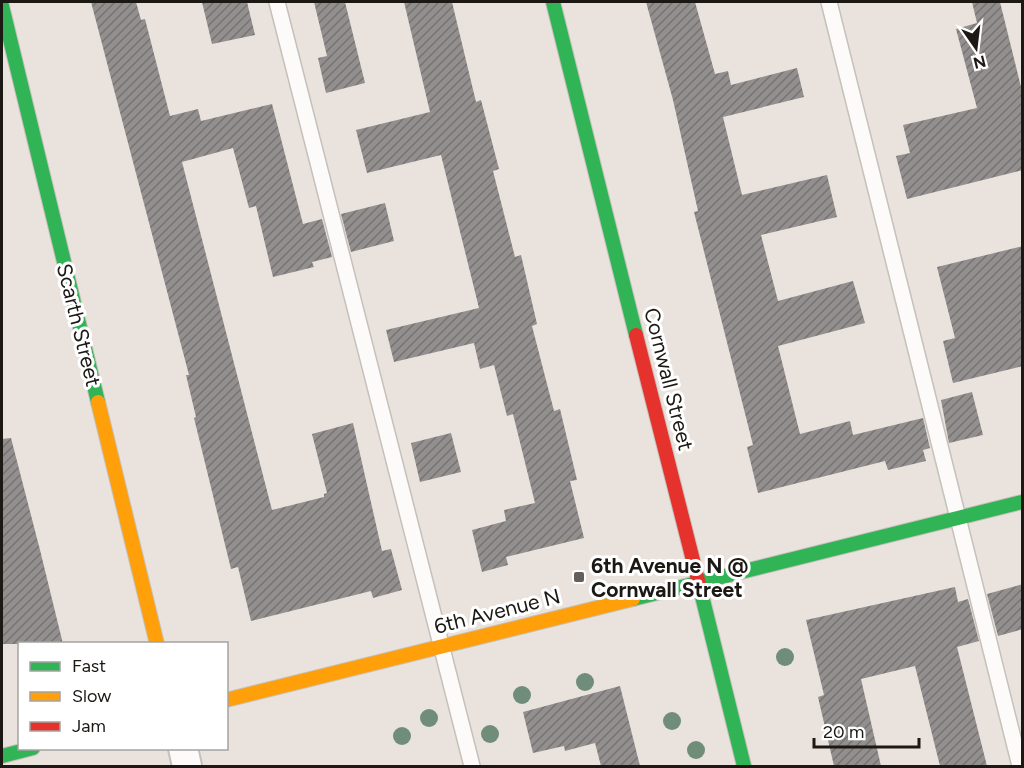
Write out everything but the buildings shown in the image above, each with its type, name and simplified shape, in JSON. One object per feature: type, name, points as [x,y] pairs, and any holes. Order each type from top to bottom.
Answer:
[{"type":"street","name":"Cornwall Street","points":[[553,2],[744,766]]},
{"type":"street","name":"Scarth Street","points":[[2,6],[157,642]]},
{"type":"street","name":"6th Avenue N","points":[[228,700],[1023,502]]},
{"type":"street","points":[[2,756],[25,750]]},
{"type":"street","points":[[184,750],[188,766]]},
{"type":"lane","points":[[277,2],[472,766]]},
{"type":"lane","points":[[829,2],[1020,766]]},
{"type":"traffic: fast","points":[[553,2],[636,335]]},
{"type":"traffic: fast","points":[[2,6],[98,402]]},
{"type":"traffic: fast","points":[[633,599],[1022,502]]},
{"type":"traffic: fast","points":[[700,588],[744,766]]},
{"type":"traffic: fast","points":[[2,756],[25,750]]},
{"type":"traffic: slow","points":[[98,402],[157,642]]},
{"type":"traffic: slow","points":[[228,700],[633,599]]},
{"type":"traffic: jam","points":[[636,335],[700,588]]},
{"type":"place","name":"6th Avenue N @ Cornwall Street","points":[[579,577]]}]
